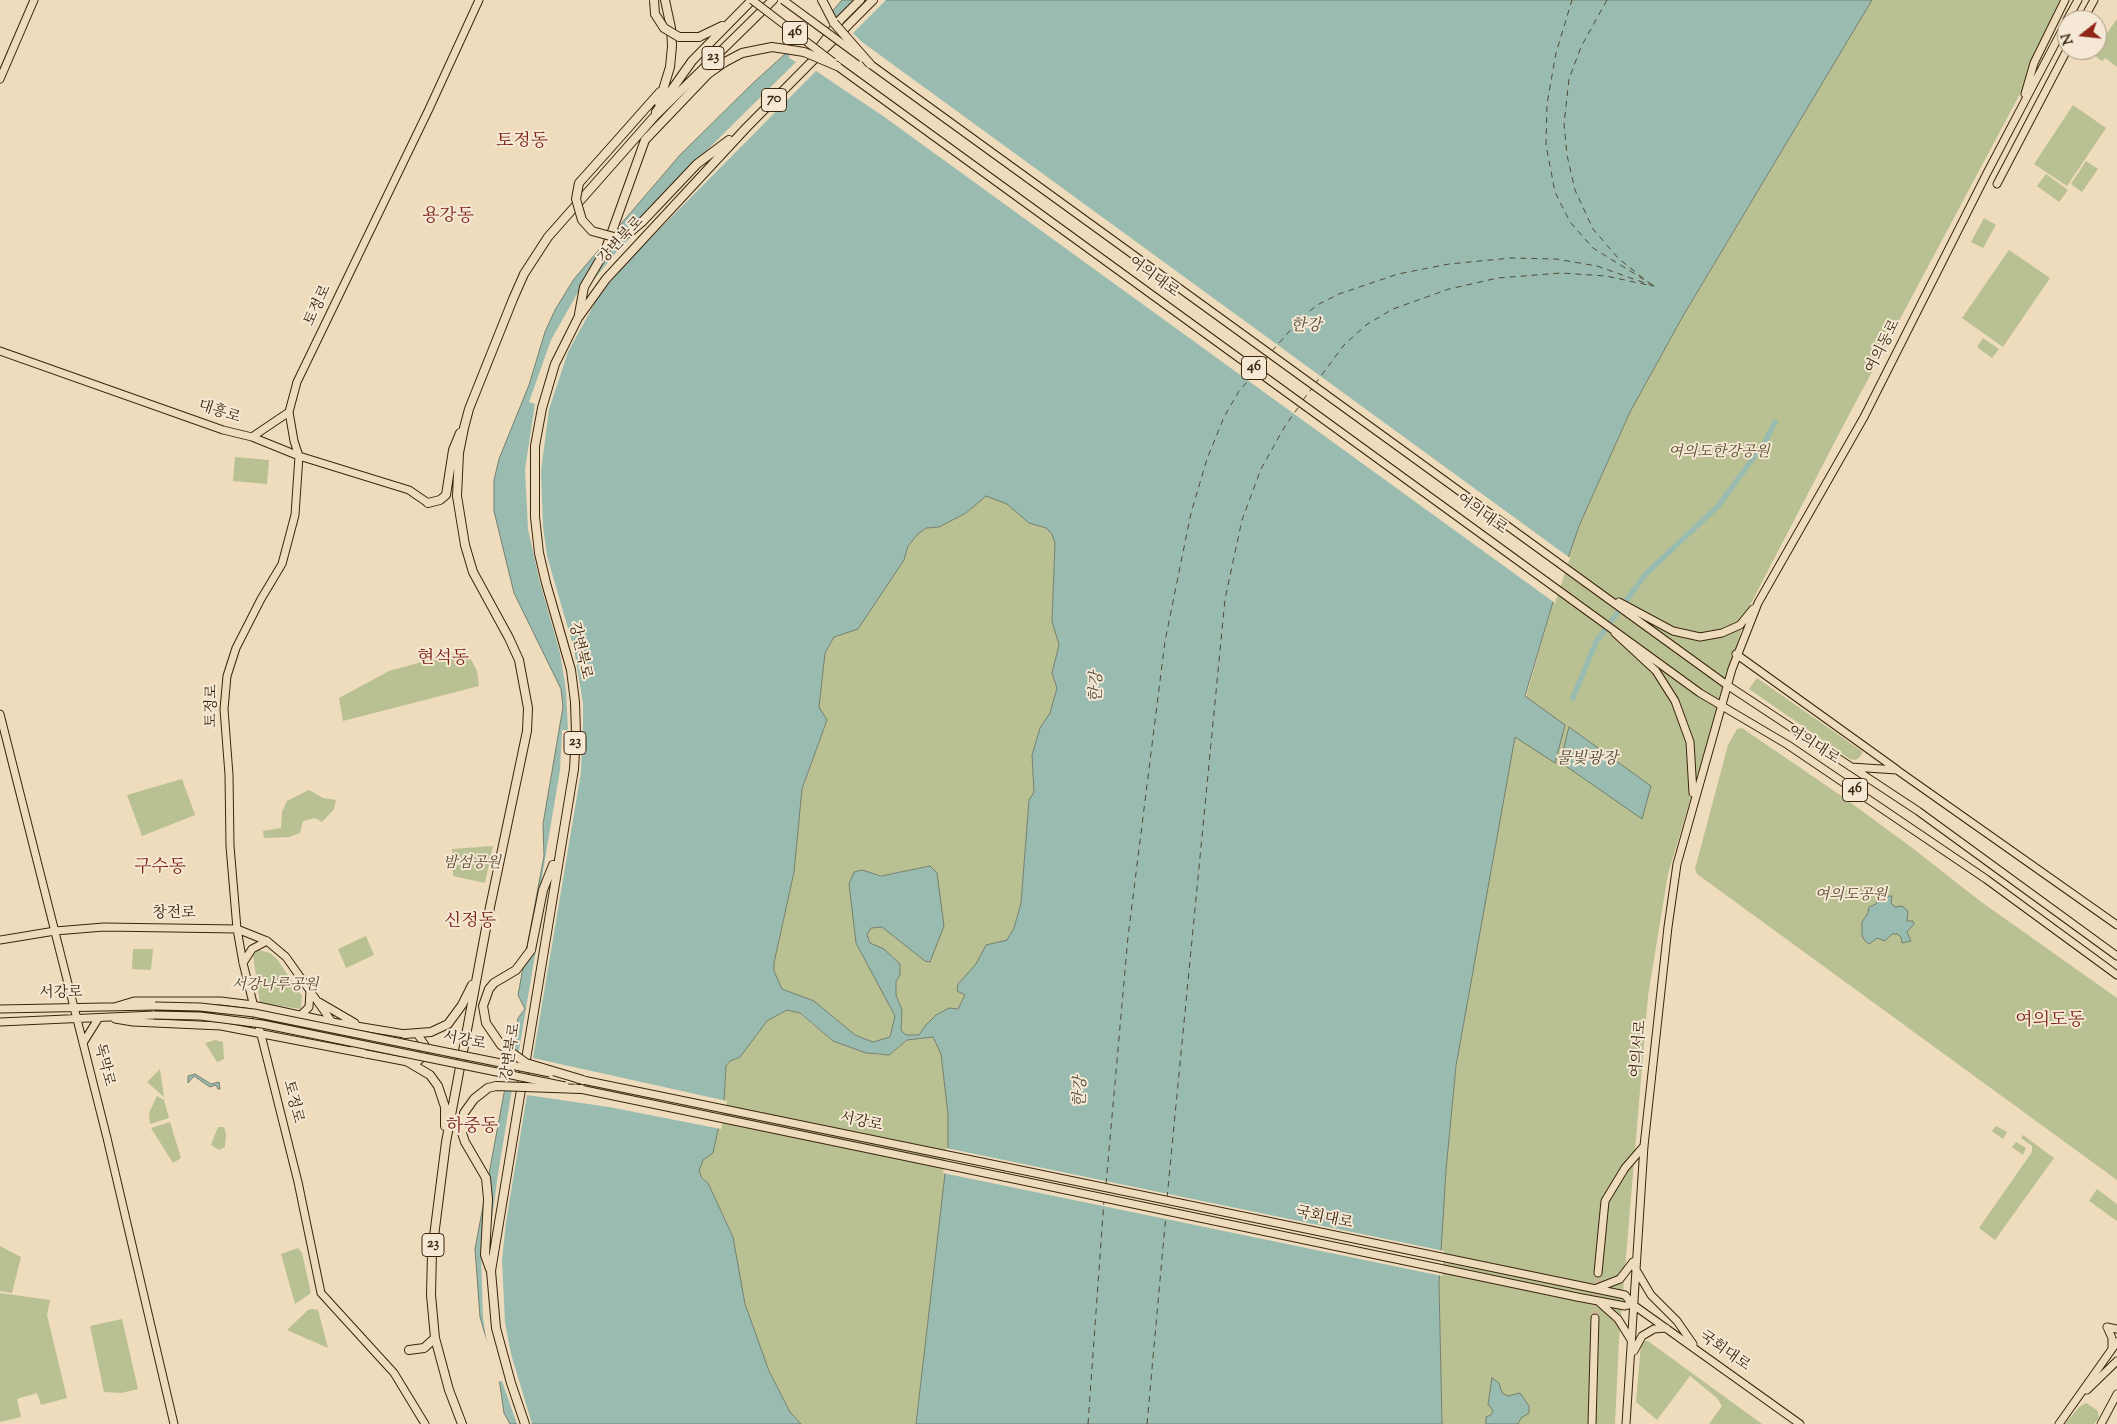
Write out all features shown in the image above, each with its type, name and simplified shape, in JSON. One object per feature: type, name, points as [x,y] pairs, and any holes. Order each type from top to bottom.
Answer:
[{"type":"highway","points":[[654,0],[655,14],[664,28],[679,37],[699,37],[730,21]]},
{"type":"highway","points":[[665,0],[671,28],[670,67],[657,97],[579,183],[577,207],[582,220],[592,231],[606,236],[621,236],[635,229],[697,164],[746,127]]},
{"type":"highway","name":"46","points":[[730,21],[752,0]]},
{"type":"highway","name":"23","points":[[462,1424],[449,1390],[435,1338],[431,1295],[432,1252],[446,1142],[477,976],[525,740],[528,708],[519,660],[510,638],[473,572],[461,528],[457,496],[459,453],[464,428],[469,409],[497,337],[524,274],[536,254],[562,220],[654,117],[773,0]]},
{"type":"highway","name":"46","points":[[822,0],[834,24],[870,64]]},
{"type":"highway","points":[[802,73],[840,20],[860,0]]},
{"type":"highway","name":"강변북로","points":[[525,1424],[511,1383],[496,1328],[491,1271],[574,769],[575,702],[571,670],[539,553],[533,481],[535,446],[542,408],[555,364],[578,318],[611,273],[746,127],[873,0]]},
{"type":"highway","points":[[658,106],[692,61],[730,21]]},
{"type":"highway","points":[[578,318],[584,286],[605,251],[640,152],[652,131],[708,74],[742,53],[772,47],[804,52],[837,66]]},
{"type":"highway","points":[[654,117],[662,88]]},
{"type":"highway","points":[[428,503],[440,500],[446,494],[453,450],[458,436],[464,428]]},
{"type":"highway","points":[[559,852],[543,890],[531,950],[516,970],[494,983],[485,997],[483,1014],[489,1030],[506,1050],[526,1062],[584,1080]]},
{"type":"highway","points":[[405,1034],[418,1035],[431,1032],[448,1024],[462,1005],[477,976]]},
{"type":"highway","points":[[408,1062],[430,1075],[438,1086],[445,1107],[446,1142]]},
{"type":"highway","points":[[491,1271],[485,1255],[488,1188],[483,1171],[465,1142],[462,1122],[464,1113],[474,1098],[496,1086],[581,1089]]},
{"type":"highway","points":[[410,1350],[424,1348],[435,1338]]},
{"type":"main road","points":[[0,79],[34,0]]},
{"type":"main road","name":"토정로","points":[[425,1424],[394,1374],[321,1293],[298,1182],[243,963],[237,929],[230,846],[229,776],[224,709],[227,676],[236,648],[255,609],[282,564],[295,515],[299,456],[294,441],[289,412],[297,382],[429,110],[479,0]]},
{"type":"main road","name":"46","points":[[752,0],[837,66]]},
{"type":"main road","name":"여의대로","points":[[785,1],[1727,685],[1918,811],[2117,956]]},
{"type":"main road","points":[[2020,110],[2034,63],[2064,1]]},
{"type":"main road","name":"여의동로","points":[[1727,685],[1736,654],[1758,603],[1864,417],[2057,39]]},
{"type":"main road","points":[[1997,184],[2063,60]]},
{"type":"main road","name":"여의대로","points":[[837,66],[1720,706],[1788,745],[1961,863],[2117,975]]},
{"type":"main road","name":"대흥로","points":[[0,351],[223,430],[252,437],[299,456],[409,490],[428,503]]},
{"type":"main road","points":[[252,437],[273,425],[289,412]]},
{"type":"main road","name":"46","points":[[1600,593],[1673,631],[1689,636],[1707,637],[1740,625],[1758,603]]},
{"type":"main road","name":"46","points":[[1596,615],[1663,680],[1675,701],[1690,742],[1694,800]]},
{"type":"main road","name":"여의대로","points":[[1736,654],[2117,926]]},
{"type":"main road","name":"여의서로","points":[[1626,1424],[1632,1342],[1632,1304],[1644,1146],[1661,972],[1674,882],[1694,800],[1727,685]]},
{"type":"main road","name":"독막로","points":[[0,714],[78,1020],[174,1424]]},
{"type":"main road","name":"여의대로","points":[[1850,767],[1897,770]]},
{"type":"main road","name":"창전로","points":[[0,940],[55,931],[104,927],[237,929],[267,941],[290,962],[332,1022],[348,1041],[365,1054]]},
{"type":"main road","points":[[243,963],[252,949],[267,941]]},
{"type":"main road","points":[[300,1015],[309,1007],[310,990]]},
{"type":"main road","points":[[317,1000],[357,1025]]},
{"type":"main road","points":[[114,1007],[134,1001],[222,1001],[253,1004],[332,1022],[405,1034]]},
{"type":"main road","name":"서강로","points":[[0,1009],[155,1006],[200,1007],[254,1013],[1006,1167]]},
{"type":"main road","name":"서강로","points":[[0,1022],[78,1020],[154,1015],[200,1016],[262,1024],[1004,1177]]},
{"type":"main road","points":[[115,1018],[133,1022],[222,1026],[408,1062],[417,1062],[423,1057],[425,1045],[418,1035]]},
{"type":"main road","points":[[83,1043],[98,1019]]},
{"type":"main road","points":[[1598,1273],[1605,1201],[1625,1168],[1644,1146]]},
{"type":"main road","name":"국회대로","points":[[1006,1167],[1625,1295],[1632,1304],[1800,1424]]},
{"type":"main road","name":"국회대로","points":[[1004,1177],[1577,1297],[1625,1306],[1632,1304]]},
{"type":"main road","points":[[1594,1289],[1608,1286],[1620,1279],[1629,1270],[1636,1257]]},
{"type":"main road","points":[[1635,1267],[1651,1295],[1677,1321],[1697,1349]]},
{"type":"main road","points":[[1598,1301],[1618,1319],[1632,1342]]},
{"type":"main road","points":[[1592,1424],[1595,1318]]},
{"type":"main road","points":[[2059,1424],[2115,1345],[2107,1327],[2117,1329]]},
{"type":"main road","points":[[1631,1361],[1642,1336],[1654,1329],[1666,1328]]},
{"type":"main road","points":[[2077,1400],[2117,1361]]},
{"type":"main road","points":[[2102,1424],[2117,1394]]},
{"type":"main road","points":[[2102,1424],[2117,1405]]},
{"type":"green space","name":"여의도한강공원","points":[[1872,0],[2070,0],[2065,10],[2057,10],[2057,24],[1842,428],[1747,611],[1668,874],[1648,996],[1619,1340],[1615,1424],[1442,1424],[1439,1284],[1444,1193],[1455,1076],[1463,1022],[1515,736],[1553,602],[1579,526],[1630,412],[1683,316]]},
{"type":"green space","points":[[2117,19],[2117,67],[2107,60],[2107,33]]},
{"type":"green space","points":[[2073,105],[2106,128],[2067,186],[2034,164]]},
{"type":"green space","points":[[2086,161],[2098,169],[2082,192],[2071,184]]},
{"type":"green space","points":[[2046,174],[2068,190],[2059,202],[2037,186]]},
{"type":"green space","points":[[1984,218],[1996,225],[1983,248],[1971,242]]},
{"type":"green space","points":[[2009,250],[2050,278],[2003,347],[1962,318]]},
{"type":"green space","points":[[1983,338],[1999,349],[1992,358],[1977,347]]},
{"type":"green space","points":[[235,457],[269,460],[267,484],[233,481]]},
{"type":"green space","points":[[986,495],[1007,504],[1029,523],[1046,528],[1052,534],[1055,543],[1052,621],[1059,645],[1052,673],[1057,688],[1050,713],[1040,728],[1032,755],[1034,792],[1029,800],[1021,902],[1014,928],[1007,940],[986,945],[976,964],[958,984],[965,995],[958,1009],[949,1008],[936,1015],[919,1035],[906,1035],[901,1030],[902,1010],[896,995],[896,981],[900,975],[878,948],[870,943],[867,935],[871,928],[882,927],[930,962],[938,876],[930,866],[884,875],[872,874],[855,936],[895,1016],[890,1037],[873,1042],[855,1035],[814,1001],[782,989],[774,971],[774,963],[794,872],[800,796],[827,720],[819,707],[825,653],[834,637],[858,629],[904,560],[908,546],[917,535],[926,528],[939,527],[966,513]]},
{"type":"green space","points":[[466,650],[477,671],[479,686],[343,721],[339,698],[389,671]]},
{"type":"green space","points":[[1757,678],[1863,752],[1859,758],[1855,760],[1850,759],[1749,689]]},
{"type":"green space","name":"여의도공원","points":[[1742,728],[1843,797],[1980,901],[2117,998],[2117,1180],[1697,874],[1695,869],[1728,745],[1737,729]]},
{"type":"green space","points":[[182,779],[195,815],[142,836],[127,795]]},
{"type":"green space","points":[[309,790],[323,798],[336,800],[334,809],[322,822],[315,818],[303,821],[300,833],[289,837],[264,838],[263,831],[281,828],[282,812],[287,801]]},
{"type":"green space","name":"밤섬공원","points":[[493,846],[485,883],[453,876],[452,849]]},
{"type":"green space","points":[[366,936],[374,955],[346,968],[338,949]]},
{"type":"green space","points":[[133,949],[153,949],[151,970],[132,969]]},
{"type":"green space","name":"서강나루공원","points":[[259,950],[270,953],[277,959],[302,996],[301,1009],[260,1003],[253,955]]},
{"type":"green space","points":[[787,1010],[799,1013],[830,1039],[877,1055],[889,1055],[907,1040],[933,1037],[941,1054],[948,1114],[948,1148],[916,1424],[801,1424],[790,1412],[769,1371],[750,1321],[741,1289],[733,1237],[708,1183],[700,1175],[699,1167],[703,1160],[713,1153],[724,1102],[726,1066],[730,1061],[740,1057],[767,1021]]},
{"type":"green space","points":[[215,1040],[223,1042],[224,1059],[217,1062],[205,1043]]},
{"type":"green space","points":[[160,1069],[164,1097],[147,1082]]},
{"type":"green space","points":[[157,1096],[164,1100],[169,1118],[150,1124],[149,1113]]},
{"type":"green space","points":[[170,1122],[181,1158],[173,1163],[151,1128]]},
{"type":"green space","points":[[1996,1126],[2007,1132],[2003,1139],[1992,1131]]},
{"type":"green space","points":[[218,1127],[224,1127],[226,1134],[225,1147],[219,1150],[211,1145]]},
{"type":"green space","points":[[2023,1135],[2054,1158],[1995,1240],[1979,1228],[2032,1152],[2032,1146],[2021,1138]]},
{"type":"green space","points":[[2016,1142],[2026,1148],[2023,1155],[2012,1147]]},
{"type":"green space","points":[[2097,1189],[2117,1204],[2117,1221],[2089,1201]]},
{"type":"green space","points":[[0,1246],[21,1257],[12,1293],[0,1291]]},
{"type":"green space","points":[[298,1248],[302,1253],[311,1293],[295,1304],[281,1254]]},
{"type":"green space","points":[[0,1293],[50,1300],[47,1315],[67,1398],[41,1405],[37,1393],[17,1399],[21,1417],[0,1422]]},
{"type":"green space","points":[[308,1310],[318,1310],[328,1348],[287,1330]]},
{"type":"green space","points":[[122,1319],[138,1389],[121,1393],[104,1392],[90,1326]]},
{"type":"green space","points":[[1644,1341],[1648,1341],[1762,1424],[1709,1424],[1722,1406],[1717,1398],[1690,1376],[1657,1420],[1636,1402],[1641,1344]]},
{"type":"green space","points":[[2086,1403],[2098,1411],[2099,1418],[2094,1424],[2065,1424],[2079,1407]]},
{"type":"water","name":"한강","points":[[842,0],[1872,0],[1683,316],[1630,412],[1579,526],[1553,602],[1525,696],[1565,725],[1555,763],[1515,737],[1456,1066],[1446,1170],[1439,1284],[1442,1424],[916,1424],[948,1148],[948,1114],[941,1054],[933,1037],[907,1040],[889,1055],[866,1053],[833,1041],[800,1013],[787,1010],[767,1021],[740,1057],[730,1061],[726,1066],[724,1102],[713,1153],[703,1160],[699,1171],[702,1178],[708,1183],[733,1237],[745,1304],[769,1371],[790,1412],[801,1424],[510,1424],[504,1413],[500,1385],[480,1317],[475,1249],[518,1018],[525,1009],[518,995],[544,856],[543,824],[563,707],[561,689],[514,593],[494,511],[494,480],[499,459],[529,385],[545,332],[555,310],[574,279],[680,155],[752,84],[796,44],[818,28]],"holes":[[[986,496],[1007,504],[1029,523],[1046,528],[1052,534],[1055,543],[1052,621],[1059,645],[1052,673],[1057,688],[1050,713],[1040,728],[1032,755],[1034,792],[1029,800],[1021,903],[1014,928],[1007,940],[986,945],[976,964],[958,984],[957,991],[965,995],[958,1009],[949,1008],[936,1015],[919,1035],[906,1035],[901,1030],[902,1010],[896,995],[896,981],[900,975],[900,964],[884,949],[870,943],[867,935],[871,928],[882,927],[925,961],[930,962],[944,926],[937,873],[930,866],[881,876],[862,870],[854,872],[849,884],[856,943],[895,1016],[890,1037],[873,1042],[855,1035],[814,1001],[782,989],[774,971],[774,963],[794,872],[802,789],[827,720],[819,707],[825,653],[834,637],[858,629],[904,560],[908,546],[917,535],[926,528],[939,527],[966,513]]]},
{"type":"water","name":"물빛광장","points":[[1569,727],[1651,786],[1642,819],[1560,762]]},
{"type":"water","points":[[1892,896],[1891,903],[1895,907],[1902,906],[1908,911],[1907,921],[1913,921],[1914,924],[1907,932],[1911,941],[1902,943],[1901,937],[1897,934],[1892,934],[1885,941],[1877,938],[1869,944],[1862,936],[1862,922],[1868,913],[1869,907],[1876,904],[1878,897]]},
{"type":"water","points":[[195,1074],[211,1084],[219,1082],[220,1089],[216,1085],[210,1087],[194,1076],[188,1083],[188,1076]]},
{"type":"water","points":[[1492,1378],[1499,1383],[1502,1393],[1508,1396],[1520,1393],[1529,1406],[1529,1413],[1521,1418],[1518,1424],[1486,1424],[1486,1417],[1491,1415],[1493,1411],[1488,1404]]},
{"type":"pier","points":[[867,0],[886,0],[853,33],[862,42],[1570,558],[1555,603],[883,116],[816,71],[624,265],[597,299],[568,352],[549,409],[541,471],[543,526],[547,556],[574,649],[583,703],[583,726],[581,772],[533,1058],[727,1101],[721,1129],[609,1107],[527,1095],[506,1222],[502,1260],[505,1323],[511,1354],[532,1424],[517,1424],[502,1381],[496,1382],[488,1352],[483,1317],[481,1255],[487,1255],[512,1089],[505,1084],[509,1060],[517,1062],[546,890],[540,889],[560,770],[562,730],[568,730],[566,690],[560,653],[540,583],[528,529],[525,469],[535,404],[529,402],[551,340],[582,285],[587,288],[618,250],[699,167],[695,162],[796,62],[789,58],[790,47],[817,26],[825,17],[834,23],[840,19],[844,24]]},
{"type":"pier","points":[[946,1148],[1444,1251],[1442,1276],[943,1173]]},
{"type":"waterway","points":[[1648,572],[1719,505],[1765,442],[1775,422]]},
{"type":"waterway","points":[[1573,698],[1596,642],[1645,575]]},
{"type":"ferry route","points":[[1272,351],[1303,316],[1319,304],[1339,294],[1398,274],[1449,264],[1511,258],[1556,259],[1597,266],[1656,287],[1593,248],[1570,222],[1555,192],[1546,145],[1547,104],[1556,53],[1572,0]]},
{"type":"ferry route","points":[[1607,0],[1581,47],[1569,79],[1564,124],[1567,155],[1575,190],[1593,229],[1618,258],[1649,283]]},
{"type":"ferry route","points":[[1315,384],[1344,345],[1366,325],[1393,309],[1449,289],[1498,278],[1561,273],[1606,276],[1648,285]]},
{"type":"ferry route","points":[[1258,369],[1268,356]]},
{"type":"ferry route","points":[[1106,1184],[1128,937],[1165,641],[1191,513],[1207,459],[1224,417],[1239,391],[1254,374]]},
{"type":"ferry route","points":[[1303,400],[1313,387]]},
{"type":"ferry route","points":[[1167,1198],[1225,599],[1242,520],[1261,469],[1285,426],[1300,405]]},
{"type":"ferry route","points":[[1088,1424],[1104,1200]]},
{"type":"ferry route","points":[[1147,1424],[1166,1214]]},
{"type":"tunnel","points":[[1595,1318],[1598,1273]]},
{"type":"district","name":"토정동","points":[[522,143]]},
{"type":"district","name":"용강동","points":[[448,218]]},
{"type":"district","name":"현석동","points":[[443,660]]},
{"type":"district","name":"구수동","points":[[160,869]]},
{"type":"district","name":"신정동","points":[[470,923]]},
{"type":"district","name":"여의도동","points":[[2050,1022]]},
{"type":"district","name":"하중동","points":[[472,1128]]}]
